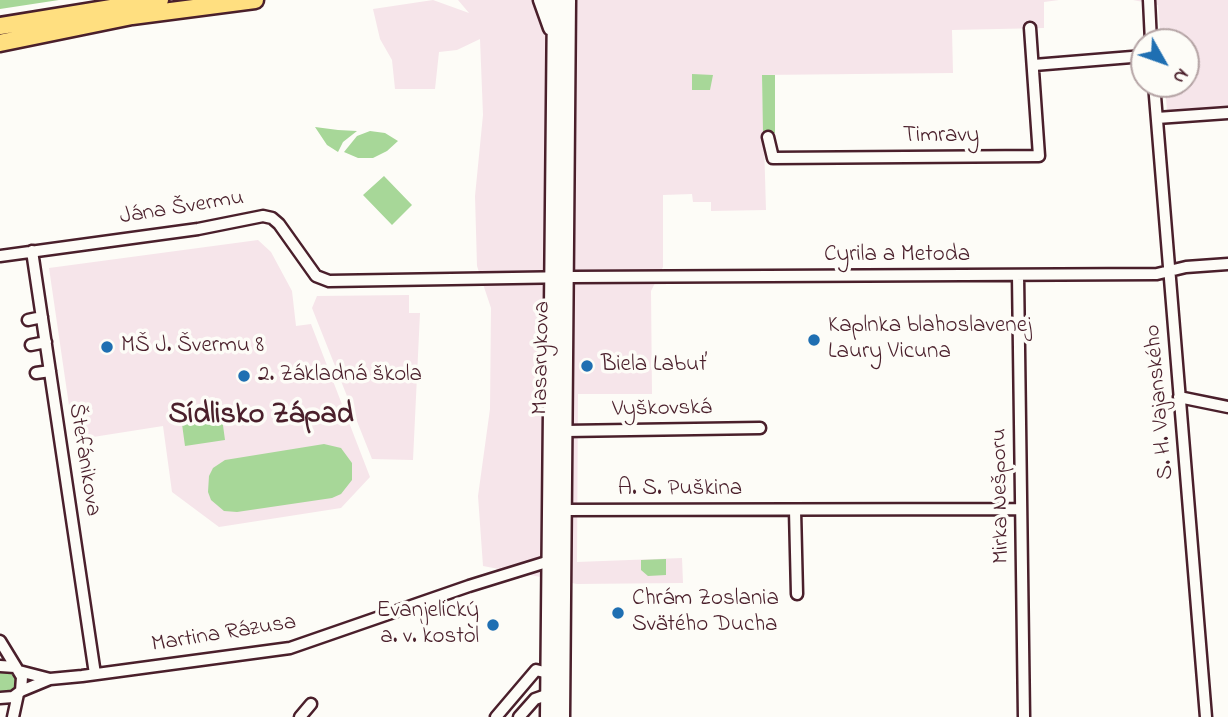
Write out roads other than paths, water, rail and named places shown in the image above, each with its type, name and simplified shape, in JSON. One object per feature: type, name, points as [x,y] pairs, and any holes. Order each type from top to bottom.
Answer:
[{"type":"main road","points":[[0,26],[160,0]]},
{"type":"main road","points":[[0,43],[132,16],[255,0]]},
{"type":"main road","points":[[541,0],[555,42]]},
{"type":"main road","name":"Masarykova","points":[[555,0],[559,277],[557,560],[562,717]]},
{"type":"main road","name":"Masarykova","points":[[559,277],[568,0]]},
{"type":"main road","points":[[568,31],[575,0]]},
{"type":"main road","name":"Masarykova","points":[[558,388],[565,430],[558,510]]},
{"type":"main road","name":"Masarykova","points":[[548,717],[542,671],[548,651],[557,560]]},
{"type":"street","points":[[1149,1],[1150,28]]},
{"type":"street","name":"Timravy","points":[[768,137],[773,158],[1039,156],[1030,27]]},
{"type":"street","points":[[1034,65],[1130,57]]},
{"type":"street","name":"S. H. Vajanského","points":[[1155,98],[1206,717]]},
{"type":"street","points":[[1157,118],[1228,113]]},
{"type":"street","name":"Jána Švermu","points":[[0,256],[198,229],[263,216],[272,218],[279,224],[316,276],[329,281],[559,277]]},
{"type":"street","name":"Štefánikova","points":[[32,251],[95,674]]},
{"type":"street","name":"Cyrila a Metoda","points":[[559,277],[1157,274],[1186,267],[1228,264]]},
{"type":"street","name":"Mirka Nešporu","points":[[1018,275],[1024,717]]},
{"type":"street","points":[[27,320],[42,317]]},
{"type":"street","points":[[32,345],[46,341]]},
{"type":"street","points":[[36,373],[50,371]]},
{"type":"street","points":[[1179,397],[1228,407]]},
{"type":"street","points":[[42,402],[55,400]]},
{"type":"street","name":"Vyškovská","points":[[565,430],[760,428]]},
{"type":"street","points":[[46,431],[59,429]]},
{"type":"street","name":"A. S. Puškina","points":[[558,510],[1021,509]]},
{"type":"street","points":[[795,510],[797,594]]},
{"type":"street","name":"Martina Rázusa","points":[[0,666],[50,679],[290,648],[557,560]]},
{"type":"street","points":[[0,641],[23,682],[11,717]]},
{"type":"street","points":[[496,717],[542,671],[562,686],[547,696],[535,699],[519,717]]},
{"type":"street","points":[[0,698],[9,699],[50,679]]},
{"type":"street","points":[[0,698],[11,717]]},
{"type":"street","points":[[300,717],[311,704]]},
{"type":"place","name":"Kaplnka blahoslavenej Laury Vicuna","points":[[814,340]]},
{"type":"place","name":"MŠ J. Švermu 8","points":[[107,347]]},
{"type":"place","name":"Biela Labuť","points":[[587,366]]},
{"type":"place","name":"2. Základná škola","points":[[244,376]]},
{"type":"place","name":"Chrám Zoslania Svätého Ducha","points":[[618,613]]},
{"type":"place","name":"Evanjelický a. v. kostol","points":[[493,625]]},
{"type":"district","name":"Sídlisko Západ","points":[[261,417]]}]
